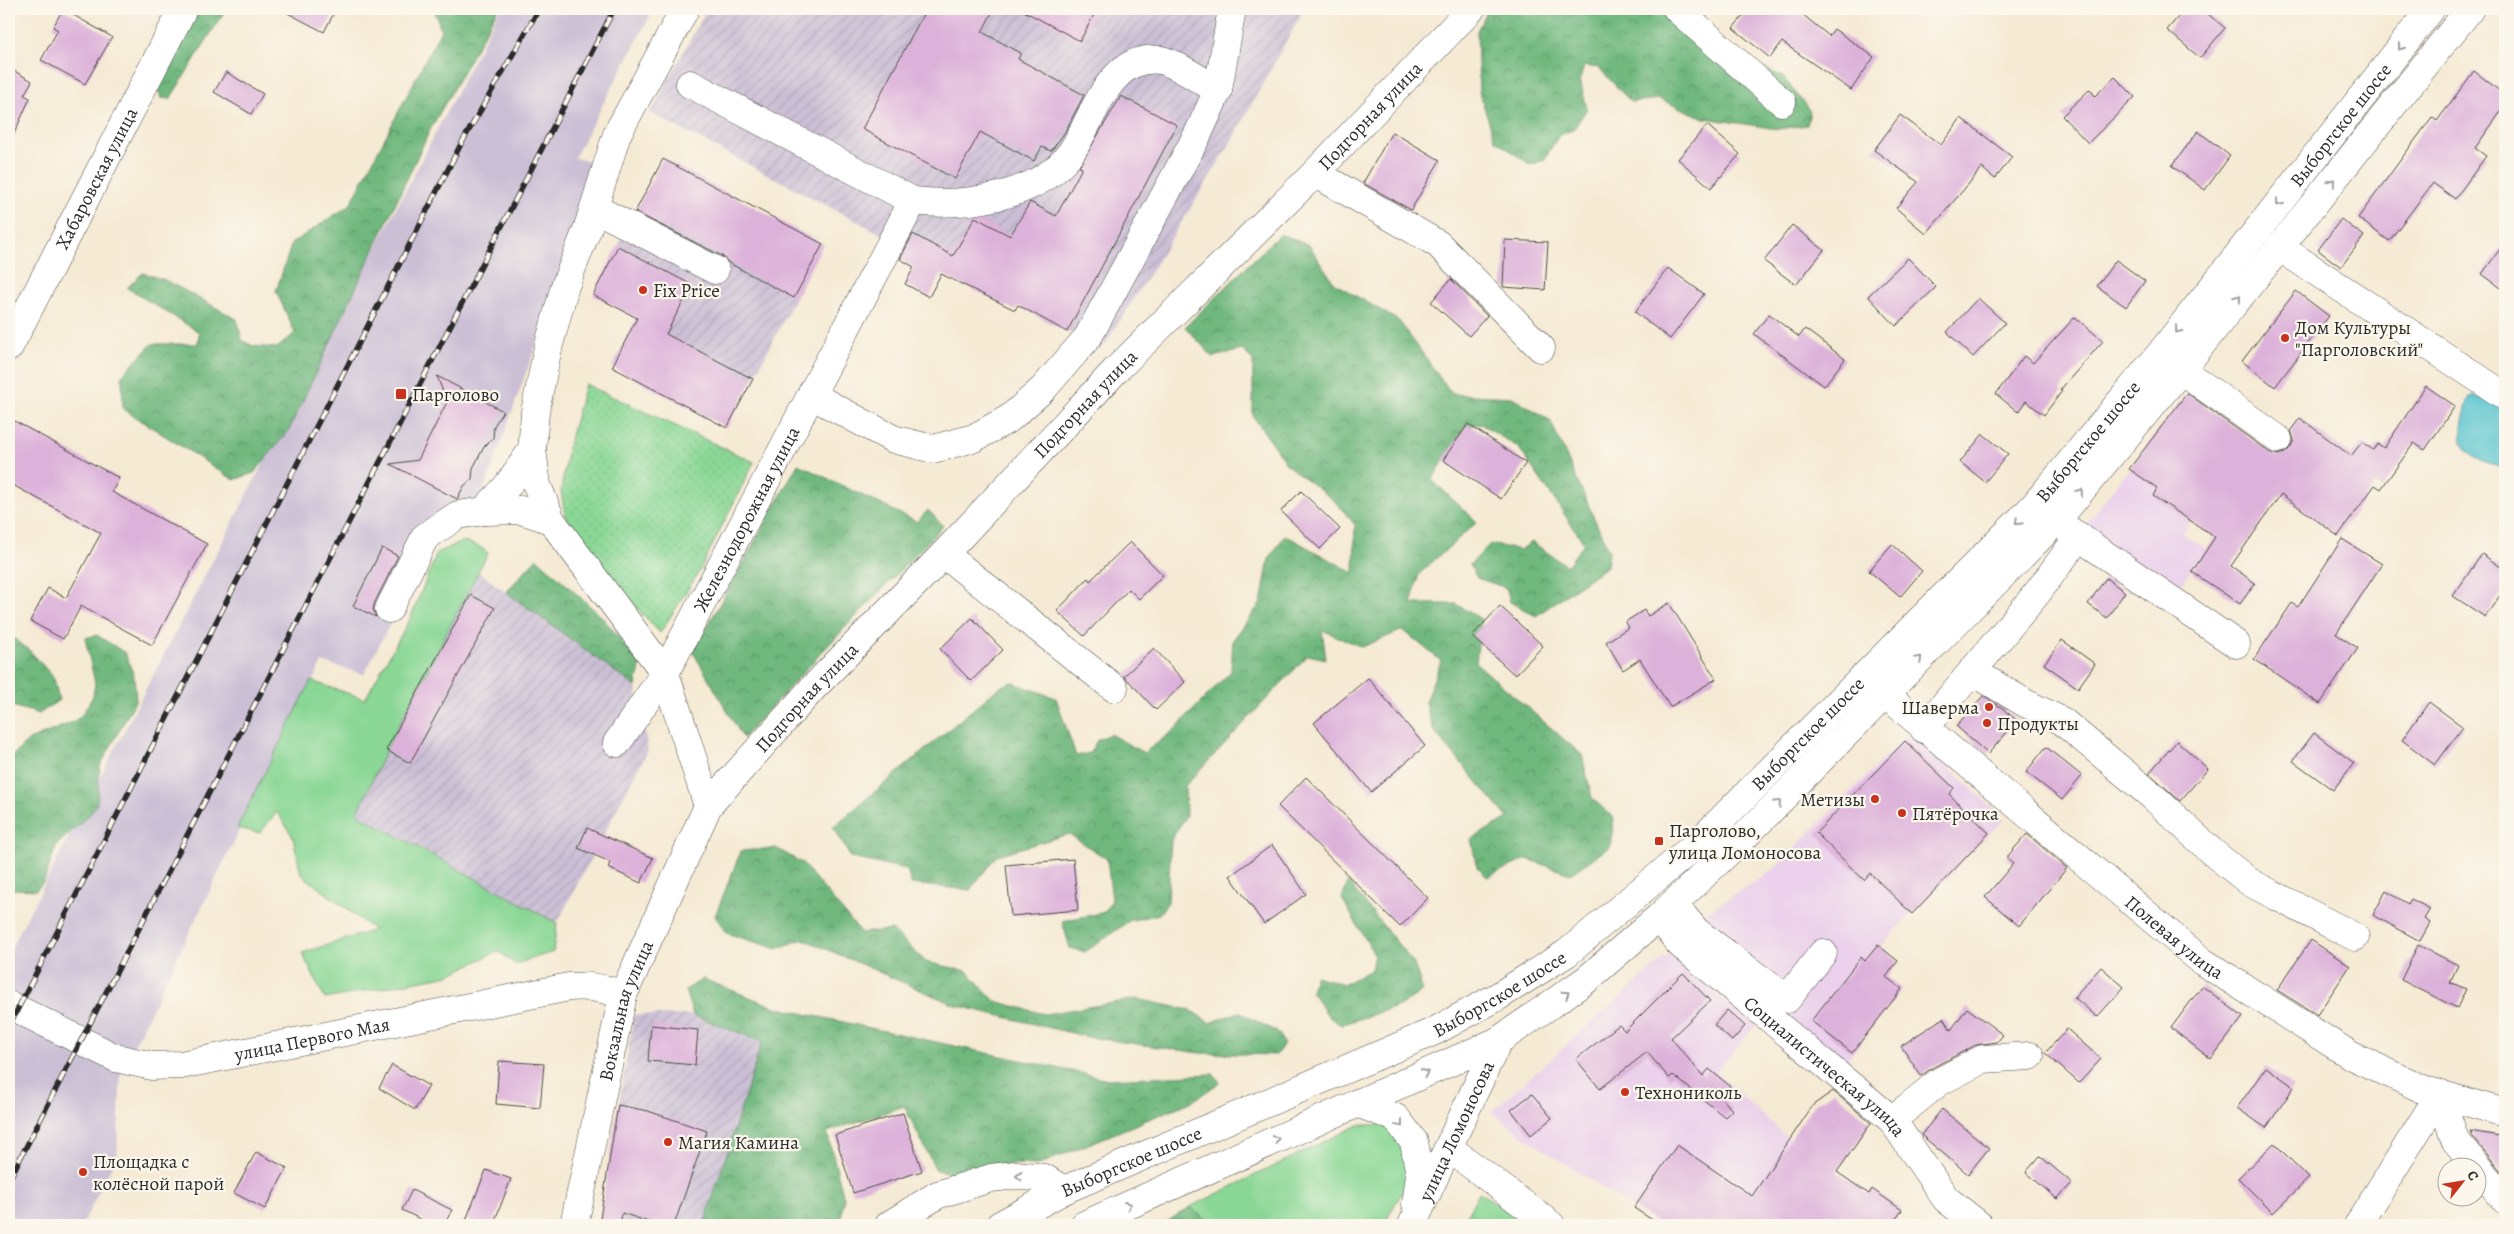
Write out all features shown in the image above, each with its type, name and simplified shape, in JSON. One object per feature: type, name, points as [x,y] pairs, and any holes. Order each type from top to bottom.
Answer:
[{"type":"street","name":"Хабаровская улица","points":[[9,347],[183,9]]},
{"type":"street","points":[[684,9],[617,134],[594,208],[565,286],[547,352],[535,412],[532,450],[537,484],[551,520],[665,673],[708,806]]},
{"type":"street","points":[[811,395],[893,439],[933,449],[974,438],[1010,418],[1043,389],[1088,337],[1198,134],[1218,90],[1232,9]]},
{"type":"street","name":"Подгорная улица","points":[[708,806],[812,689],[944,554],[1115,371],[1314,173],[1471,9]]},
{"type":"street","points":[[1677,9],[1782,102]]},
{"type":"street","name":"Выборгское шоссе","points":[[1000,1225],[1064,1190],[1427,1034],[1489,1001],[1567,952],[1699,842],[2034,507],[2160,354],[2431,9]]},
{"type":"street","name":"Выборгское шоссе","points":[[1084,1225],[1498,1041],[1586,980],[1666,911],[1737,844],[2056,521],[2181,370],[2470,9]]},
{"type":"street","points":[[690,84],[913,201],[939,204],[977,201],[996,197],[1035,181],[1056,168],[1069,154],[1115,76],[1130,66],[1144,60],[1163,60],[1218,90]]},
{"type":"street","points":[[1314,173],[1438,244],[1541,348]]},
{"type":"street","name":"Железнодорожная улица","points":[[617,743],[665,673],[913,201]]},
{"type":"street","points":[[594,208],[715,270]]},
{"type":"street","points":[[2279,247],[2505,396]]},
{"type":"street","points":[[2181,370],[2278,439]]},
{"type":"street","points":[[389,609],[426,536],[471,513],[508,485],[532,450]]},
{"type":"street","points":[[471,513],[521,510],[551,520]]},
{"type":"street","points":[[2056,521],[2236,644]]},
{"type":"street","points":[[1924,729],[2038,592],[2079,536]]},
{"type":"street","points":[[944,554],[1114,688]]},
{"type":"street","points":[[1972,671],[2025,703],[2062,720],[2151,795],[2212,852],[2251,883],[2355,937]]},
{"type":"street","name":"Полевая улица","points":[[1885,694],[1924,729],[2203,962],[2352,1056],[2426,1090],[2505,1113]]},
{"type":"street","name":"Вокзальная улица","points":[[574,1225],[624,995],[708,806]]},
{"type":"street","points":[[1666,911],[1786,999],[1823,953]]},
{"type":"street","name":"Социалистическая улица","points":[[1666,911],[1680,944],[1892,1120],[1946,1199],[1979,1225]]},
{"type":"street","name":"улица Первого Мая","points":[[9,1005],[116,1058],[152,1066],[182,1065],[569,987],[596,987],[624,995]]},
{"type":"street","name":"улица Ломоносова","points":[[1413,1223],[1498,1041]]},
{"type":"street","points":[[1892,1120],[1939,1082],[1983,1059],[2030,1056]]},
{"type":"street","points":[[2440,1094],[2456,1140],[2505,1200]]},
{"type":"street","points":[[2358,1225],[2440,1094]]},
{"type":"street","name":"улица Ломоносова","points":[[1357,1103],[1396,1118],[1414,1142],[1420,1175],[1413,1223]]},
{"type":"street","points":[[1449,1148],[1550,1225]]},
{"type":"street","points":[[889,1225],[937,1195],[991,1178],[1016,1175],[1044,1178],[1064,1190]]},
{"type":"shaded area","points":[[500,9],[654,9],[574,158],[594,162],[585,209],[472,523],[435,538],[364,674],[322,662],[121,1072],[117,1156],[82,1225],[9,1225],[9,952]]},
{"type":"shaded area","points":[[707,9],[1304,9],[1226,151],[1105,345],[1067,332],[1018,306],[1015,310],[942,274],[929,297],[905,284],[914,267],[898,258],[904,246],[650,113]]},
{"type":"shaded area","points":[[663,159],[823,244],[753,379],[666,334],[692,285],[618,246]]},
{"type":"shaded area","points":[[2129,469],[2157,488],[2153,496],[2190,521],[2183,533],[2207,550],[2173,594],[2081,531]]},
{"type":"shaded area","points":[[477,571],[636,687],[648,750],[557,923],[357,814],[386,750]]},
{"type":"shaded area","points":[[1911,731],[2005,820],[1989,833],[1880,947],[1886,977],[1902,989],[1843,1065],[1685,940],[1707,912],[1772,871]]},
{"type":"shaded area","name":"Технониколь","points":[[1669,954],[1756,1025],[1716,1072],[1790,1140],[1854,1184],[1826,1225],[1660,1225],[1536,1145],[1491,1112]]},
{"type":"shaded area","points":[[634,1015],[693,1015],[762,1042],[704,1225],[599,1225]]},
{"type":"green space","points":[[197,9],[226,9],[170,99],[161,98],[157,86]]},
{"type":"green space","points":[[434,9],[498,9],[430,130],[289,430],[254,473],[234,480],[123,409],[122,375],[152,344],[198,344],[199,332],[127,288],[143,273],[165,280],[237,319],[242,340],[253,346],[277,348],[295,333],[276,291],[292,243],[350,205],[441,30]]},
{"type":"green space","points":[[1488,9],[1674,9],[1686,36],[1782,76],[1810,111],[1807,125],[1778,129],[1704,118],[1659,99],[1631,102],[1599,68],[1584,66],[1580,80],[1587,109],[1573,130],[1559,135],[1544,160],[1531,165],[1495,140],[1479,92],[1477,31]]},
{"type":"green space","points":[[1280,234],[1309,245],[1334,283],[1399,321],[1452,394],[1512,397],[1550,420],[1609,551],[1607,566],[1536,616],[1510,602],[1506,588],[1477,578],[1470,565],[1490,544],[1520,550],[1532,542],[1567,566],[1584,543],[1519,448],[1481,424],[1465,426],[1432,480],[1477,522],[1419,574],[1411,604],[1456,604],[1481,619],[1476,663],[1582,755],[1592,798],[1614,818],[1610,847],[1570,874],[1527,859],[1487,877],[1477,867],[1471,839],[1508,818],[1433,730],[1425,702],[1441,661],[1403,630],[1362,647],[1322,630],[1326,659],[1308,655],[1185,786],[1186,816],[1171,840],[1168,902],[1159,914],[1129,921],[1085,952],[1070,948],[1062,921],[1105,912],[1112,900],[1107,859],[1069,834],[997,855],[970,890],[911,884],[907,869],[851,858],[833,827],[997,689],[1011,682],[1056,698],[1076,756],[1090,753],[1097,740],[1110,734],[1144,753],[1174,730],[1231,671],[1233,640],[1261,603],[1269,559],[1285,535],[1354,573],[1355,525],[1336,502],[1287,465],[1253,416],[1253,360],[1242,350],[1213,357],[1185,327]]},
{"type":"green space","points":[[585,384],[754,462],[699,572],[660,633],[611,580],[565,516],[561,491],[568,447]]},
{"type":"green space","points":[[798,464],[917,522],[928,510],[943,526],[821,653],[743,738],[693,652]]},
{"type":"green space","points":[[463,541],[480,547],[488,553],[386,750],[357,814],[557,923],[553,952],[515,964],[498,951],[449,975],[325,999],[302,953],[374,930],[301,874],[293,837],[277,812],[260,833],[237,828],[311,681],[365,699],[410,619],[437,553]]},
{"type":"green space","points":[[537,558],[602,617],[641,663],[636,687],[506,592]]},
{"type":"green space","points":[[9,634],[30,651],[54,678],[59,700],[39,714],[9,705]]},
{"type":"green space","points":[[97,635],[125,653],[134,676],[136,700],[100,766],[97,803],[90,814],[56,846],[44,881],[36,890],[15,889],[9,891],[9,759],[29,740],[73,722],[82,715],[93,696],[95,683],[85,638]]},
{"type":"green space","points":[[776,848],[802,863],[861,933],[892,930],[926,962],[967,971],[995,1001],[1044,1014],[1137,999],[1190,1010],[1210,1023],[1239,1012],[1279,1033],[1284,1044],[1276,1055],[1200,1053],[1088,1037],[955,1005],[803,939],[777,949],[726,933],[715,916],[741,851]]},
{"type":"green space","points":[[1348,882],[1414,964],[1423,991],[1399,1006],[1341,1025],[1329,1017],[1311,991],[1315,976],[1344,984],[1371,970],[1374,954],[1342,899]]},
{"type":"green space","points":[[703,979],[778,1008],[1108,1079],[1213,1074],[1220,1082],[1193,1101],[1038,1165],[1014,1164],[956,1174],[936,1170],[904,1106],[827,1132],[844,1198],[840,1225],[704,1225],[762,1042],[693,1015],[685,990]]},
{"type":"green space","points":[[1358,1125],[1384,1125],[1398,1138],[1409,1159],[1405,1187],[1383,1225],[1211,1225],[1190,1207]]},
{"type":"green space","points":[[1479,1192],[1530,1225],[1462,1225]]},
{"type":"green space","points":[[1190,1207],[1211,1225],[1163,1225],[1165,1223]]},
{"type":"water","points":[[2474,395],[2505,410],[2505,467],[2477,458],[2469,453],[2464,446],[2462,427],[2469,399]]},
{"type":"building","points":[[63,9],[112,37],[85,84],[41,60],[58,30],[53,27]]},
{"type":"building","points":[[280,9],[336,9],[324,32]]},
{"type":"building","points":[[926,9],[994,9],[982,32],[1021,53],[1018,59],[1084,95],[1065,132],[1051,151],[1042,147],[1034,161],[980,132],[955,179],[862,129]]},
{"type":"building","points":[[1020,9],[1097,9],[1080,41]]},
{"type":"building","points":[[1749,9],[1796,9],[1829,36],[1834,29],[1874,57],[1851,90],[1782,42],[1770,58],[1733,28]]},
{"type":"building","points":[[2185,9],[2202,9],[2225,28],[2200,58],[2167,30]]},
{"type":"building","points":[[9,68],[32,81],[24,95],[30,98],[9,145]]},
{"type":"building","points":[[2474,71],[2505,95],[2505,106],[2475,148],[2486,156],[2455,199],[2433,183],[2389,241],[2358,218],[2432,117],[2437,121]]},
{"type":"building","points":[[226,72],[263,94],[251,114],[214,92]]},
{"type":"building","points":[[2115,77],[2135,97],[2088,143],[2062,116],[2090,89],[2095,96]]},
{"type":"building","points":[[1121,96],[1177,125],[1067,332],[1018,305],[1015,310],[941,274],[929,297],[905,284],[914,267],[900,259],[913,234],[953,256],[975,217],[1010,236],[1030,202],[1056,216],[1082,168],[1079,167]]},
{"type":"building","points":[[1900,115],[1941,145],[1961,118],[2012,157],[1995,179],[1982,168],[1926,234],[1896,208],[1918,182],[1874,150]]},
{"type":"building","points":[[1707,125],[1740,154],[1711,188],[1678,159]]},
{"type":"building","points":[[2198,131],[2230,156],[2205,190],[2172,166]]},
{"type":"building","points":[[1392,132],[1440,160],[1411,210],[1363,183]]},
{"type":"building","points":[[663,159],[823,244],[794,298],[729,263],[722,256],[635,212]]},
{"type":"building","points":[[2341,219],[2364,236],[2341,267],[2318,250]]},
{"type":"building","points":[[1792,225],[1824,250],[1796,285],[1764,261]]},
{"type":"building","points":[[1505,240],[1548,242],[1545,290],[1503,287]]},
{"type":"building","points":[[2505,242],[2505,291],[2482,274]]},
{"type":"building","points":[[618,246],[692,285],[666,334],[753,379],[727,428],[612,367],[637,318],[593,295]]},
{"type":"building","points":[[1908,258],[1936,287],[1896,326],[1868,296]]},
{"type":"building","points":[[2116,260],[2145,281],[2126,307],[2097,286]]},
{"type":"building","points":[[1668,268],[1704,294],[1670,339],[1635,312]]},
{"type":"building","points":[[1451,279],[1487,316],[1469,336],[1431,302]]},
{"type":"building","name":"Дом Культуры \"Парголовский\"","points":[[2296,291],[2329,316],[2275,387],[2242,361]]},
{"type":"building","points":[[1978,298],[2005,323],[1973,357],[1947,332]]},
{"type":"building","points":[[1769,314],[1799,337],[1805,329],[1845,359],[1824,386],[1754,334]]},
{"type":"building","points":[[2075,317],[2103,341],[2060,390],[2062,391],[2044,415],[2026,401],[2018,412],[1996,394],[2024,356],[2033,363]]},
{"type":"building","name":"Парголово","points":[[437,376],[503,411],[494,426],[493,438],[484,447],[473,468],[472,479],[464,486],[457,499],[390,464],[418,460],[447,402]]},
{"type":"building","points":[[2426,386],[2455,406],[2425,450],[2414,443],[2381,489],[2375,485],[2338,536],[2281,494],[2231,566],[2255,583],[2240,604],[2192,572],[2215,537],[2153,496],[2157,488],[2129,469],[2187,393],[2269,452],[2277,455],[2285,453],[2290,448],[2294,440],[2291,430],[2300,418],[2351,456],[2362,442],[2373,450],[2378,444],[2384,448]]},
{"type":"building","points":[[9,418],[119,478],[112,492],[207,544],[152,645],[81,606],[63,639],[30,621],[48,588],[66,598],[101,533],[9,483]]},
{"type":"building","points":[[1468,424],[1526,463],[1501,499],[1443,460]]},
{"type":"building","points":[[1983,434],[2008,454],[1985,482],[1960,462]]},
{"type":"building","points":[[1301,491],[1340,529],[1320,549],[1281,511]]},
{"type":"building","points":[[2342,539],[2382,564],[2336,634],[2358,648],[2320,704],[2254,659],[2292,603],[2298,607]]},
{"type":"building","points":[[1130,542],[1163,575],[1139,599],[1129,589],[1084,636],[1057,611],[1088,578],[1090,581]]},
{"type":"building","points":[[1892,544],[1922,571],[1900,597],[1869,571]]},
{"type":"building","points":[[382,548],[398,556],[375,602],[373,609],[376,617],[353,606]]},
{"type":"building","points":[[2482,554],[2505,570],[2505,588],[2485,617],[2453,596]]},
{"type":"building","points":[[2106,578],[2125,592],[2107,618],[2088,604]]},
{"type":"building","points":[[471,595],[495,608],[410,763],[386,750]]},
{"type":"building","points":[[1669,603],[1716,679],[1670,707],[1640,659],[1623,670],[1606,642],[1628,628],[1625,622],[1644,610],[1648,616]]},
{"type":"building","points":[[1500,606],[1543,646],[1515,675],[1472,636]]},
{"type":"building","points":[[972,618],[1003,650],[971,681],[940,649]]},
{"type":"building","points":[[2062,640],[2095,664],[2078,688],[2044,664]]},
{"type":"building","points":[[1154,648],[1185,682],[1156,710],[1124,676]]},
{"type":"building","points":[[1368,678],[1425,746],[1371,792],[1314,723]]},
{"type":"building","name":"Продукты","points":[[1983,696],[2002,708],[2017,721],[1988,754],[1956,726]]},
{"type":"building","points":[[2429,702],[2463,727],[2435,765],[2402,740]]},
{"type":"building","points":[[2314,733],[2354,763],[2333,790],[2293,761]]},
{"type":"building","name":"Пятёрочка","points":[[1905,741],[1954,788],[1949,794],[1989,833],[1912,914],[1870,873],[1864,880],[1816,833]]},
{"type":"building","points":[[2177,741],[2208,769],[2180,801],[2149,773]]},
{"type":"building","points":[[2046,747],[2082,776],[2062,800],[2026,772]]},
{"type":"building","points":[[1306,777],[1428,898],[1400,927],[1278,806]]},
{"type":"building","points":[[587,828],[653,858],[641,883],[608,868],[610,862],[578,848]]},
{"type":"building","points":[[2027,834],[2067,868],[2019,926],[1985,897],[2013,864],[2006,858]]},
{"type":"building","points":[[1272,845],[1306,894],[1264,924],[1230,876]]},
{"type":"building","points":[[1073,859],[1078,910],[1011,916],[1006,865]]},
{"type":"building","points":[[2386,891],[2408,904],[2411,899],[2430,909],[2424,919],[2430,923],[2420,941],[2373,915]]},
{"type":"building","points":[[2311,940],[2350,966],[2317,1015],[2277,990]]},
{"type":"building","points":[[1878,945],[1898,961],[1886,977],[1902,989],[1852,1053],[1811,1021],[1861,957],[1865,961]]},
{"type":"building","points":[[2418,945],[2458,965],[2450,982],[2466,989],[2457,1008],[2401,980]]},
{"type":"building","points":[[2101,967],[2124,987],[2097,1017],[2074,997]]},
{"type":"building","points":[[1683,973],[1710,1001],[1671,1038],[1703,1076],[1709,1069],[1730,1086],[1721,1097],[1732,1110],[1725,1117],[1673,1075],[1669,1078],[1647,1052],[1600,1089],[1576,1059],[1619,1025],[1625,1031]]},
{"type":"building","points":[[2202,986],[2243,1017],[2211,1059],[2171,1028]]},
{"type":"building","points":[[1967,1008],[2003,1035],[1997,1042],[1976,1045],[1932,1068],[1921,1076],[1901,1046],[1943,1018],[1951,1030]]},
{"type":"building","points":[[1727,1010],[1745,1026],[1732,1041],[1714,1025]]},
{"type":"building","points":[[651,1025],[698,1030],[695,1065],[648,1061]]},
{"type":"building","points":[[2067,1029],[2101,1059],[2079,1083],[2045,1053]]},
{"type":"building","points":[[499,1061],[544,1064],[540,1108],[496,1104]]},
{"type":"building","points":[[392,1065],[429,1086],[415,1110],[379,1088]]},
{"type":"building","points":[[2266,1067],[2294,1087],[2266,1128],[2237,1108]]},
{"type":"building","points":[[1833,1091],[1871,1123],[1837,1172],[1869,1194],[1872,1189],[1902,1210],[1892,1225],[1660,1225],[1634,1208],[1677,1145],[1752,1196],[1813,1105]]},
{"type":"building","points":[[1532,1094],[1552,1118],[1531,1135],[1511,1110]]},
{"type":"building","points":[[618,1105],[648,1111],[707,1131],[674,1225],[658,1225],[622,1213],[620,1225],[599,1225]]},
{"type":"building","points":[[1942,1109],[1989,1148],[1968,1174],[1921,1135]]},
{"type":"building","points":[[903,1113],[922,1171],[853,1193],[835,1135]]},
{"type":"building","points":[[2470,1131],[2505,1137],[2505,1176],[2473,1137]]},
{"type":"building","points":[[2274,1143],[2309,1178],[2273,1213],[2238,1178]]},
{"type":"building","points":[[256,1152],[287,1168],[265,1209],[234,1193]]},
{"type":"building","points":[[2040,1156],[2072,1183],[2057,1199],[2026,1172]]},
{"type":"building","points":[[486,1170],[511,1179],[493,1225],[479,1225],[466,1220]]},
{"type":"building","points":[[412,1190],[452,1210],[444,1225],[432,1225],[402,1210]]},
{"type":"railway","points":[[9,1026],[460,146],[539,9]]},
{"type":"railway","points":[[9,1180],[614,9]]},
{"type":"place","name":"Fix Price","points":[[643,290]]},
{"type":"place","name":"Дом Культуры \"Парголовский\"","points":[[2285,338]]},
{"type":"place","name":"Парголово","points":[[401,394]]},
{"type":"place","name":"Шаверма","points":[[1989,707]]},
{"type":"place","name":"Продукты","points":[[1987,723]]},
{"type":"place","name":"Метизы","points":[[1875,799]]},
{"type":"place","name":"Пятёрочка","points":[[1902,813]]},
{"type":"place","name":"Парголово, улица Ломоносова","points":[[1659,841]]},
{"type":"place","name":"Технониколь","points":[[1625,1092]]},
{"type":"place","name":"Магия Камина","points":[[668,1142]]},
{"type":"place","name":"Площадка с колёсной парой","points":[[83,1172]]}]
